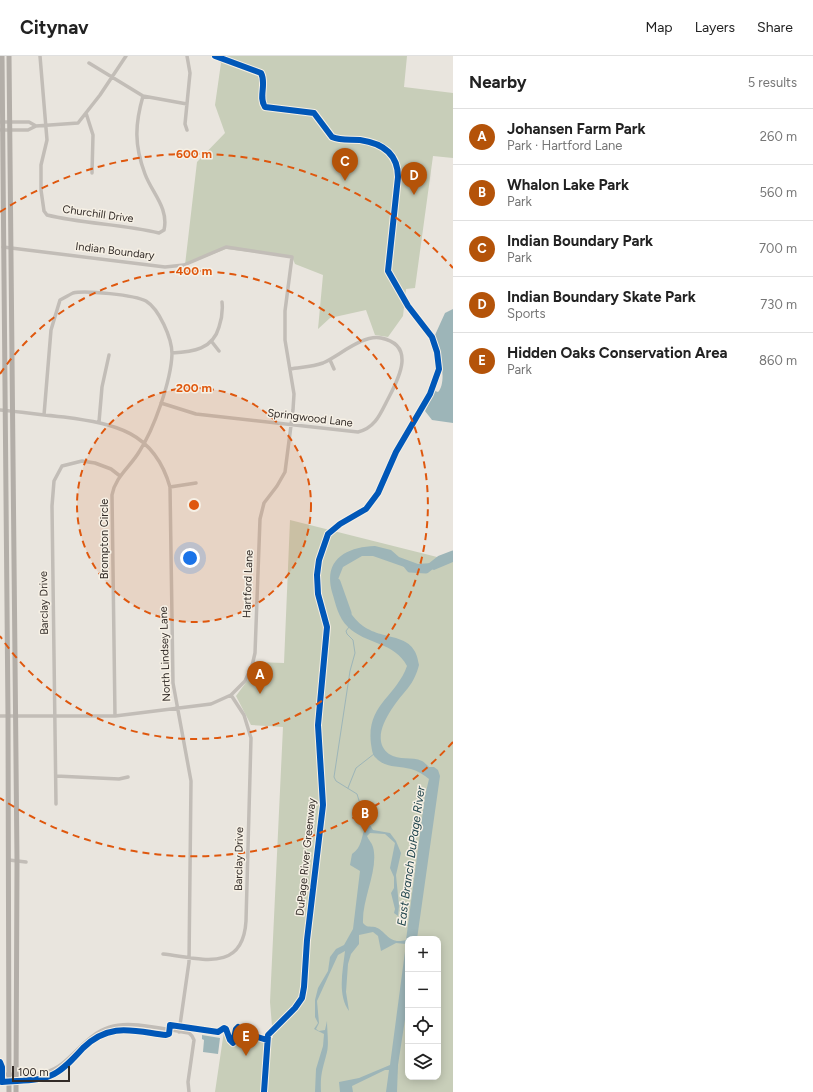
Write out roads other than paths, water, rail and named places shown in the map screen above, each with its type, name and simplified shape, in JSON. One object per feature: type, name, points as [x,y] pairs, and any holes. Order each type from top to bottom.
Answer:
[{"type":"main road","points":[[2,56],[1,130],[3,410],[8,716],[9,1092]]},
{"type":"main road","points":[[9,56],[17,861],[16,1092]]},
{"type":"street","name":"Churchill Drive","points":[[40,56],[41,82],[47,126],[46,145],[41,165],[41,177],[44,211],[47,215],[84,222],[116,224],[158,234],[164,230],[165,214],[145,174],[139,156],[136,136],[137,117],[143,96]]},
{"type":"street","points":[[1,122],[28,122],[36,126],[78,123],[126,56]]},
{"type":"street","points":[[187,56],[190,73],[185,124],[187,130]]},
{"type":"street","points":[[89,63],[113,76],[143,96],[187,104]]},
{"type":"street","points":[[86,113],[93,135],[92,172]]},
{"type":"street","points":[[1,130],[28,130],[36,126]]},
{"type":"street","name":"Indian Boundary","points":[[3,247],[165,267],[184,265],[226,247],[292,257]]},
{"type":"street","name":"Hartford Lane","points":[[0,716],[115,716],[176,707],[210,704],[231,694],[245,681],[254,660],[260,519],[264,503],[277,486],[285,472],[294,402],[285,340],[285,311],[292,257]]},
{"type":"street","name":"Brompton Circle","points":[[44,415],[51,330],[60,300],[73,293],[89,292],[137,298],[145,301],[153,307],[160,315],[166,328],[172,353],[168,378],[161,403],[144,443],[135,458],[120,476],[114,488],[112,503],[115,716]]},
{"type":"street","points":[[172,353],[194,352],[212,342],[221,323],[223,310],[222,302]]},
{"type":"street","name":"Springwood Lane","points":[[161,403],[196,414],[353,432],[368,429],[375,422],[400,375],[403,364],[401,354],[395,345],[388,340],[378,337],[364,340],[330,360],[313,366],[290,369]]},
{"type":"street","points":[[212,342],[219,351]]},
{"type":"street","points":[[99,422],[102,387],[109,355]]},
{"type":"street","points":[[330,360],[334,369]]},
{"type":"street","name":"North Lindsey Lane","points":[[3,410],[99,422],[122,428],[144,443],[158,458],[165,470],[170,487],[173,675],[176,707],[189,764],[191,781],[189,957],[179,1032]]},
{"type":"street","name":"Barclay Drive","points":[[56,804],[52,506],[54,481],[62,466],[82,461],[106,466],[120,476]]},
{"type":"street","points":[[170,487],[196,483]]},
{"type":"street","name":"Barclay Drive","points":[[163,954],[216,960],[229,956],[241,945],[246,931],[251,738],[244,715],[231,694]]},
{"type":"street","points":[[56,776],[119,779],[128,777]]},
{"type":"street","points":[[8,860],[26,862]]},
{"type":"street","points":[[0,1074],[46,1072],[60,1065],[86,1040],[110,1027],[135,1026],[190,1034],[194,1038],[188,1082],[189,1092]]},
{"type":"water","points":[[453,309],[453,423],[432,420],[425,411],[435,391],[438,392],[441,387],[442,381],[442,365],[435,335],[445,313]]},
{"type":"water","points":[[375,546],[391,550],[399,557],[418,564],[432,563],[453,554],[453,562],[434,570],[429,568],[422,570],[410,569],[373,556],[362,556],[343,567],[337,582],[343,601],[359,623],[372,631],[406,642],[412,647],[416,654],[419,665],[410,686],[391,710],[382,729],[381,738],[383,747],[389,754],[401,758],[423,761],[429,767],[434,767],[438,770],[440,776],[417,936],[407,936],[425,796],[429,779],[414,770],[384,764],[375,757],[372,752],[371,744],[371,731],[377,710],[396,686],[407,666],[402,658],[395,652],[355,633],[348,627],[336,606],[330,581],[334,563],[340,557],[347,552]]},
{"type":"water","points":[[370,825],[373,830],[390,833],[396,841],[401,853],[396,875],[399,906],[398,916],[394,913],[395,909],[391,893],[394,888],[394,877],[390,868],[395,843],[385,834],[370,833],[367,836],[373,847],[374,865],[363,913],[363,923],[364,925],[379,929],[395,941],[405,940],[405,944],[396,943],[381,951],[378,936],[373,932],[359,935],[359,944],[351,954],[348,964],[346,992],[349,1011],[345,1004],[342,990],[342,974],[345,951],[338,955],[317,1001],[319,1023],[316,1029],[319,1031],[325,1030],[327,1021],[328,1045],[321,1076],[321,1092],[315,1092],[316,1069],[323,1046],[324,1034],[314,1029],[318,1023],[315,1017],[315,1000],[318,988],[328,971],[330,957],[336,949],[344,945],[353,929],[360,871],[350,865],[352,854],[358,848],[365,827]]},
{"type":"water","points":[[405,952],[405,1020],[398,1065],[397,1092],[386,1092],[389,1070],[385,1070],[352,1086],[353,1092],[340,1092],[339,1082],[359,1078],[390,1065]]},
{"type":"water","points":[[202,1035],[220,1038],[218,1054],[203,1052],[204,1040],[202,1039]]},
{"type":"waterway","name":"East Branch DuPage River","points":[[406,564],[410,569],[426,570],[440,559],[453,554]]},
{"type":"waterway","name":"East Branch DuPage River","points":[[337,582],[348,613]]},
{"type":"waterway","points":[[349,627],[346,631],[353,640],[355,653],[350,671],[334,777],[336,781],[357,794],[367,826]]},
{"type":"waterway","points":[[348,788],[356,768],[374,754]]},
{"type":"place","name":"Indian Boundary Park","points":[[345,181]]},
{"type":"place","name":"Indian Boundary Skate Park","points":[[414,195]]},
{"type":"place","name":"Johansen Farm Park","points":[[260,694]]},
{"type":"place","name":"Whalon Lake Park","points":[[365,833]]},
{"type":"place","name":"Hidden Oaks Conservation Area","points":[[246,1056]]}]
